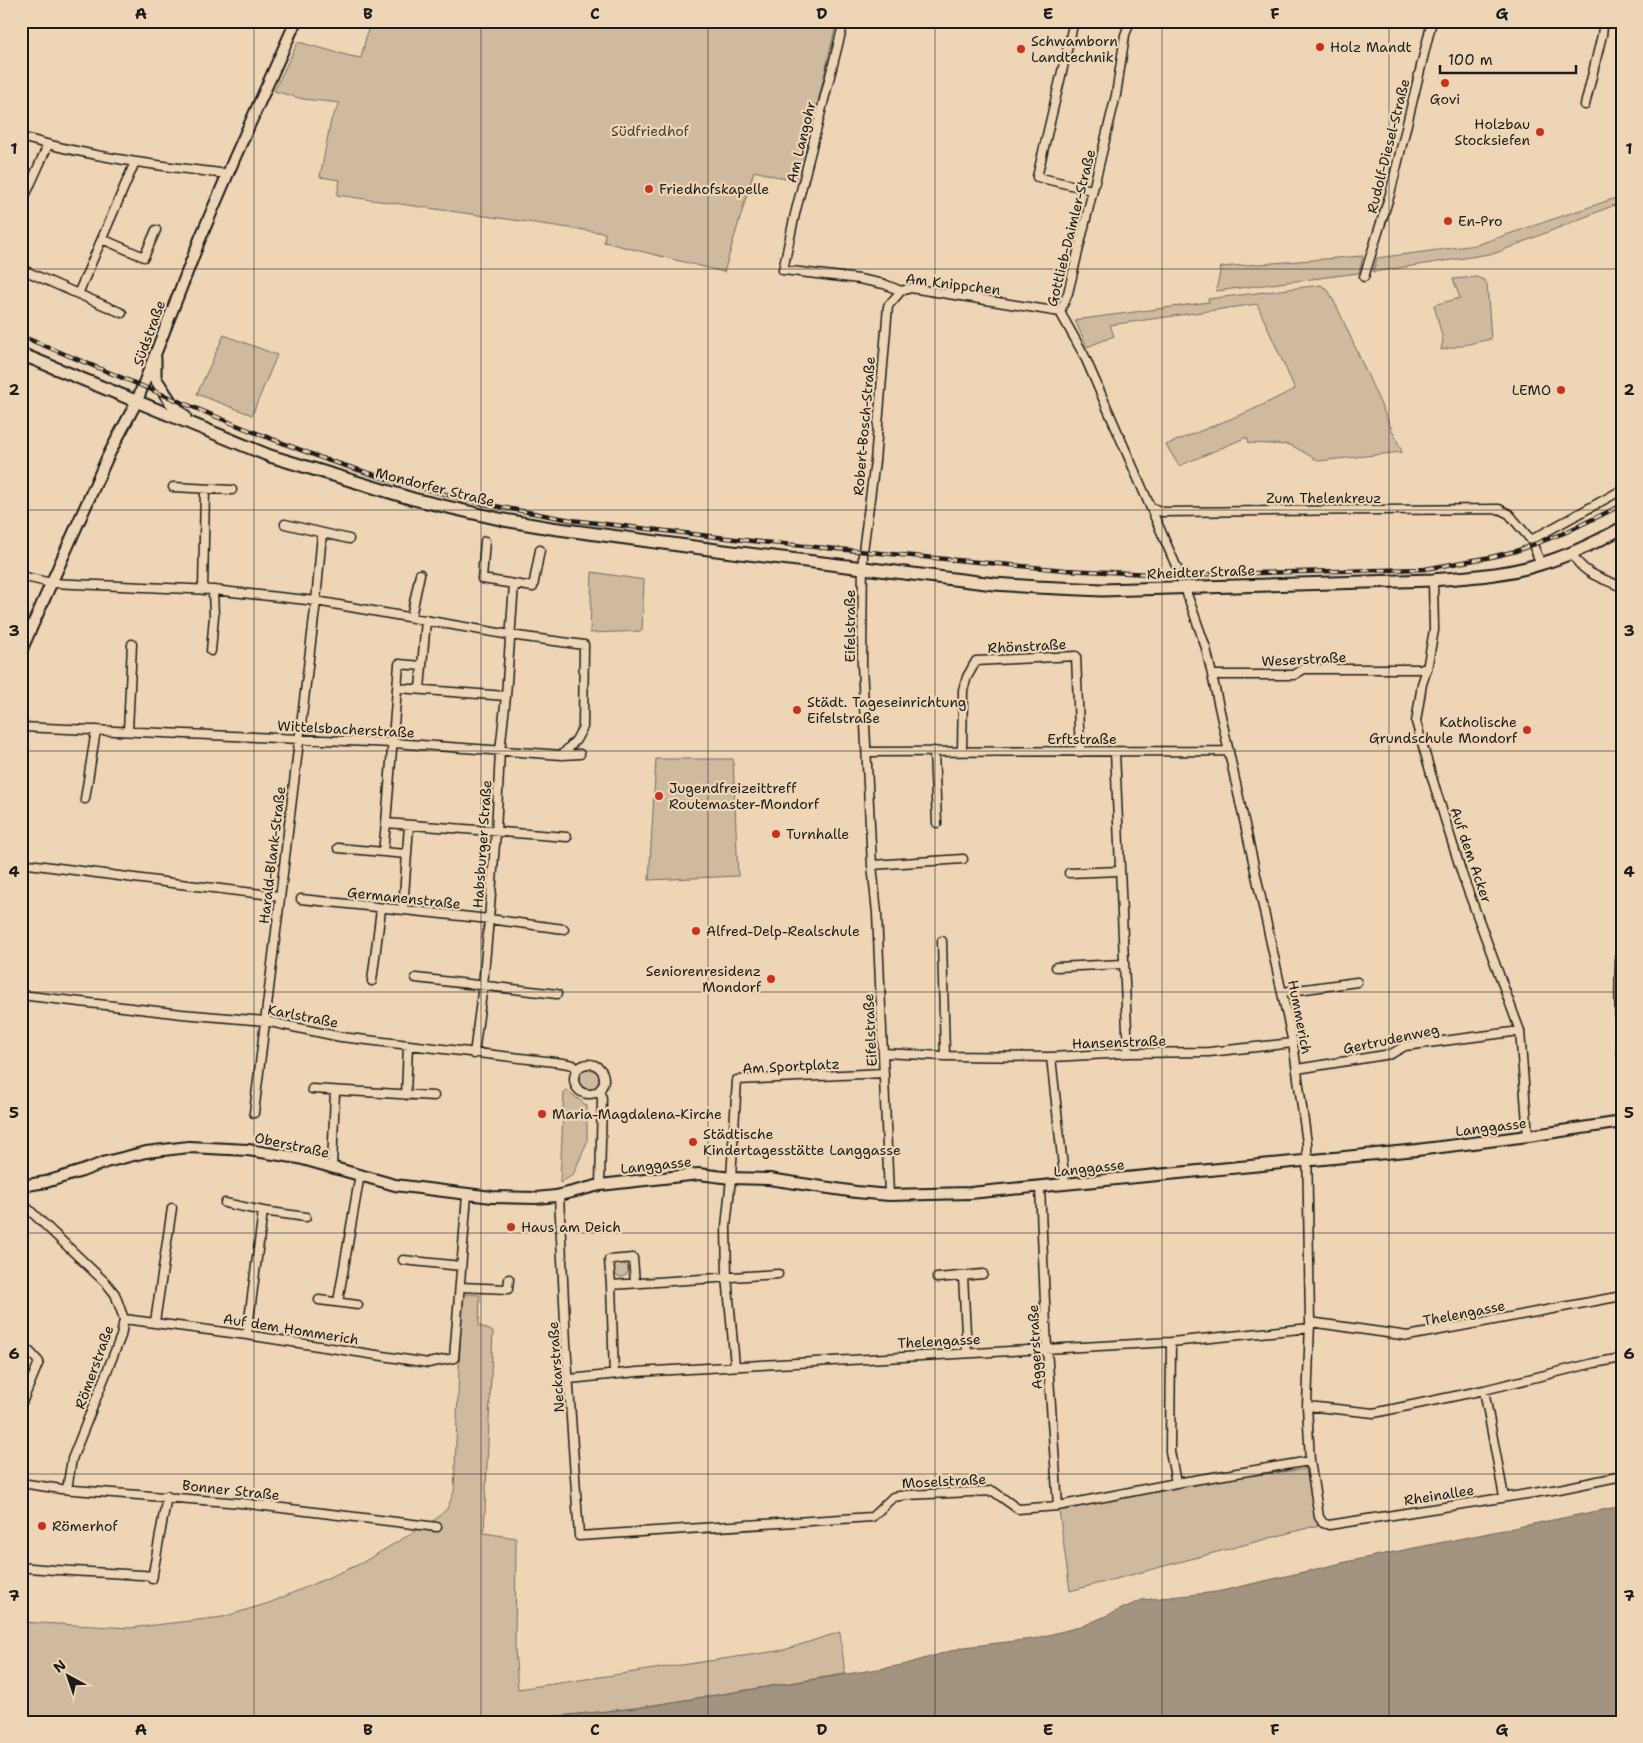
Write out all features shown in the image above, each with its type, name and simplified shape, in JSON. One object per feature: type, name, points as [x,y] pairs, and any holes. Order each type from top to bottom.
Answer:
[{"type":"main road","name":"Mondorfer Straße","points":[[21,354],[270,456],[413,499],[475,514],[598,535],[862,567]]},
{"type":"main road","points":[[155,358],[155,378],[162,391],[172,404],[192,423]]},
{"type":"main road","name":"Rheidter Straße","points":[[862,567],[994,584],[1102,590],[1433,580],[1504,572],[1541,564],[1572,553],[1622,528]]},
{"type":"street","name":"Südstraße","points":[[21,651],[108,456],[138,401],[181,286],[296,21]]},
{"type":"street","name":"Am Langohr","points":[[783,270],[795,214],[844,21]]},
{"type":"street","points":[[1074,21],[1037,177],[1092,190]]},
{"type":"street","name":"Gottlieb-Daimler-Straße","points":[[1130,21],[1125,35],[1116,95],[1068,293],[1060,312],[1084,355],[1177,568]]},
{"type":"street","name":"Rudolf-Diesel-Straße","points":[[1364,277],[1390,194],[1432,21]]},
{"type":"street","points":[[1585,105],[1602,35],[1603,27],[1600,21]]},
{"type":"street","points":[[21,137],[48,145],[135,162],[228,174]]},
{"type":"street","points":[[21,205],[48,145]]},
{"type":"street","points":[[78,294],[135,162]]},
{"type":"street","points":[[102,239],[144,257],[156,230]]},
{"type":"street","points":[[21,270],[122,313]]},
{"type":"street","name":"Am Knippchen","points":[[783,270],[859,279],[884,284],[901,291],[911,288],[1060,312]]},
{"type":"street","name":"Robert-Bosch-Straße","points":[[862,567],[875,461],[888,306],[901,291]]},
{"type":"street","points":[[173,487],[232,490]]},
{"type":"street","points":[[203,590],[205,489]]},
{"type":"street","points":[[1541,564],[1531,540],[1622,490]]},
{"type":"street","name":"Zum Thelenkreuz","points":[[1151,507],[1162,512],[1499,509],[1509,514],[1531,540]]},
{"type":"street","points":[[285,524],[348,539]]},
{"type":"street","name":"Harald-Blank-Straße","points":[[254,1113],[279,896],[300,739],[322,533]]},
{"type":"street","points":[[485,541],[482,579],[533,587],[540,550]]},
{"type":"street","points":[[1572,553],[1577,563],[1583,569],[1622,587]]},
{"type":"street","name":"Eifelstraße","points":[[862,567],[862,665],[868,752],[872,865],[877,913],[889,1195]]},
{"type":"street","points":[[412,617],[420,574]]},
{"type":"street","points":[[21,576],[52,583],[213,590],[316,601],[510,635],[584,645],[583,727],[576,740],[562,755]]},
{"type":"street","name":"Auf dem Acker","points":[[1433,580],[1434,630],[1416,722],[1463,877],[1520,1031],[1528,1136]]},
{"type":"street","name":"Habsburger Straße","points":[[474,1054],[489,919],[500,751],[514,584]]},
{"type":"street","name":"Hummerich","points":[[1187,588],[1187,594],[1206,648],[1212,674],[1283,992],[1297,1069],[1307,1143],[1310,1325],[1307,1406],[1310,1461]]},
{"type":"street","points":[[211,651],[214,616],[213,590]]},
{"type":"street","points":[[1622,607],[1622,612]]},
{"type":"street","points":[[420,689],[426,620]]},
{"type":"street","points":[[128,731],[132,644]]},
{"type":"street","name":"Rhönstraße","points":[[962,751],[963,690],[967,677],[976,661],[1076,656],[1080,752]]},
{"type":"street","points":[[383,852],[399,664],[422,666]]},
{"type":"street","name":"Weserstraße","points":[[1212,674],[1294,674],[1304,669],[1427,669]]},
{"type":"street","points":[[398,688],[506,696]]},
{"type":"street","name":"Wittelsbacherstraße","points":[[21,727],[300,739],[562,755],[580,754]]},
{"type":"street","points":[[85,798],[96,730]]},
{"type":"street","points":[[934,751],[937,823]]},
{"type":"street","name":"Erftstraße","points":[[868,752],[1229,751]]},
{"type":"street","points":[[1115,752],[1128,1053]]},
{"type":"street","points":[[386,823],[567,837]]},
{"type":"street","points":[[403,910],[409,825]]},
{"type":"street","points":[[338,848],[406,854]]},
{"type":"street","points":[[872,865],[963,859]]},
{"type":"street","points":[[21,863],[279,896]]},
{"type":"street","points":[[1068,873],[1120,871]]},
{"type":"street","name":"Germanenstraße","points":[[301,899],[564,929]]},
{"type":"street","points":[[372,981],[381,909]]},
{"type":"street","points":[[1622,925],[1619,966],[1622,1054]]},
{"type":"street","points":[[942,941],[945,1056]]},
{"type":"street","points":[[1056,967],[1124,964]]},
{"type":"street","points":[[416,978],[557,994]]},
{"type":"street","points":[[1283,992],[1357,982]]},
{"type":"street","name":"Karlstraße","points":[[21,995],[182,1014],[264,1021],[341,1037],[563,1063],[578,1069],[583,1065],[595,1065],[604,1074],[604,1080],[599,1091],[602,1098],[600,1185]]},
{"type":"street","name":"Gertrudenweg","points":[[1297,1069],[1391,1054],[1405,1046],[1520,1031]]},
{"type":"street","name":"Hansenstraße","points":[[883,1052],[945,1056],[1051,1057],[1128,1053],[1209,1052],[1293,1043]]},
{"type":"street","points":[[406,1095],[408,1045]]},
{"type":"street","points":[[1051,1057],[1065,1184]]},
{"type":"street","points":[[578,1069],[574,1080],[578,1090],[588,1094],[599,1091]]},
{"type":"street","name":"Am Sportplatz","points":[[731,1178],[737,1080],[884,1073]]},
{"type":"street","points":[[312,1089],[434,1096]]},
{"type":"street","points":[[332,1167],[335,1090]]},
{"type":"street","name":"Langgasse","points":[[559,1196],[600,1185],[699,1174],[731,1178],[769,1179],[889,1195],[970,1193],[1417,1150],[1622,1122]]},
{"type":"street","name":"Oberstraße","points":[[21,1186],[46,1182],[114,1160],[146,1152],[189,1147],[248,1150],[299,1158],[396,1185],[467,1195],[536,1198],[559,1196]]},
{"type":"street","points":[[338,1302],[360,1174]]},
{"type":"street","points":[[731,1178],[726,1227],[735,1366]]},
{"type":"street","name":"Aggerstraße","points":[[1040,1187],[1047,1349],[1058,1506]]},
{"type":"street","points":[[467,1195],[460,1287],[508,1290],[509,1278]]},
{"type":"street","name":"Neckarstraße","points":[[559,1196],[566,1343],[570,1379],[579,1536]]},
{"type":"street","name":"Römerstraße","points":[[21,1202],[115,1294],[124,1319],[122,1336],[72,1459],[66,1489]]},
{"type":"street","points":[[225,1203],[306,1217]]},
{"type":"street","points":[[155,1322],[172,1208]]},
{"type":"street","points":[[247,1335],[263,1211]]},
{"type":"street","points":[[614,1374],[609,1260],[633,1258],[635,1282]]},
{"type":"street","points":[[403,1260],[461,1266]]},
{"type":"street","points":[[611,1284],[778,1274]]},
{"type":"street","points":[[937,1278],[983,1274]]},
{"type":"street","points":[[963,1276],[967,1352]]},
{"type":"street","name":"Auf dem Hommerich","points":[[124,1319],[247,1335],[428,1363],[454,1358],[460,1287]]},
{"type":"street","name":"Thelengasse","points":[[570,1379],[614,1374],[735,1366],[1172,1342],[1310,1325],[1408,1336],[1622,1296]]},
{"type":"street","points":[[319,1300],[358,1305]]},
{"type":"street","points":[[1172,1342],[1170,1451],[1176,1483]]},
{"type":"street","points":[[21,1348],[30,1352],[40,1362],[21,1405]]},
{"type":"street","points":[[1307,1406],[1374,1413],[1622,1358]]},
{"type":"street","points":[[1484,1390],[1504,1498]]},
{"type":"street","name":"Moselstraße","points":[[579,1536],[872,1517],[893,1497],[907,1495],[993,1490],[1018,1509],[1058,1506],[1176,1483],[1310,1461]]},
{"type":"street","name":"Rheinallee","points":[[1310,1461],[1319,1517],[1323,1523],[1329,1525],[1559,1489],[1622,1476]]},
{"type":"street","name":"Bonner Straße","points":[[21,1483],[66,1489],[242,1503],[437,1527]]},
{"type":"street","points":[[21,1567],[62,1572],[118,1573],[152,1577],[167,1496]]},
{"type":"green space","name":"Südfriedhof","points":[[370,21],[837,21],[799,182],[754,171],[724,272],[604,242],[605,233],[337,195],[340,180],[320,177],[331,120],[340,103],[303,99],[274,91],[298,42],[361,58]]},
{"type":"green space","points":[[1622,196],[1622,202],[1496,253],[1373,272],[1377,258],[1476,245]]},
{"type":"green space","points":[[1363,256],[1359,273],[1216,291],[1221,267]]},
{"type":"green space","points":[[1476,277],[1484,280],[1487,284],[1491,339],[1441,350],[1443,340],[1434,305],[1460,298],[1453,279]]},
{"type":"green space","points":[[1321,285],[1328,290],[1338,309],[1402,452],[1319,461],[1291,445],[1249,443],[1247,437],[1179,466],[1166,445],[1250,411],[1295,389],[1257,304],[1110,325],[1114,336],[1087,347],[1075,320],[1209,302],[1208,299]]},
{"type":"green space","points":[[224,335],[277,355],[252,415],[197,394]]},
{"type":"green space","points":[[592,572],[644,580],[642,631],[590,633]]},
{"type":"green space","points":[[656,759],[733,759],[738,876],[649,880]]},
{"type":"green space","points":[[589,1068],[597,1071],[600,1079],[597,1087],[589,1090],[581,1087],[578,1079],[581,1071]]},
{"type":"green space","points":[[567,1090],[587,1106],[587,1142],[573,1175],[560,1183],[564,1091]]},
{"type":"green space","points":[[621,1263],[626,1265],[628,1270],[626,1275],[621,1277],[616,1275],[614,1270],[616,1265]]},
{"type":"green space","points":[[464,1294],[480,1295],[479,1325],[493,1332],[484,1533],[516,1538],[515,1649],[518,1689],[784,1650],[840,1632],[845,1674],[636,1708],[502,1722],[21,1722],[21,1622],[130,1628],[223,1617],[269,1603],[360,1564],[436,1519],[447,1509],[454,1492],[462,1297]]},
{"type":"green space","points":[[1308,1469],[1319,1525],[1070,1591],[1058,1503],[1178,1484]]},
{"type":"shaded area","points":[[1622,1506],[1622,1722],[502,1722],[636,1708],[903,1665],[964,1647],[1033,1639],[1083,1626],[1142,1600],[1217,1592],[1355,1560]]},
{"type":"railway","points":[[21,336],[246,429],[327,460],[394,481],[484,504],[571,520],[761,542],[1065,570],[1172,575],[1425,569],[1516,551],[1564,533],[1622,505]]},
{"type":"place","name":"Holz Mandt","points":[[1320,47]]},
{"type":"place","name":"Schwamborn Landtechnik","points":[[1021,49]]},
{"type":"place","name":"Govi","points":[[1445,83]]},
{"type":"place","name":"Holzbau Stocksiefen","points":[[1540,132]]},
{"type":"place","name":"Friedhofskapelle","points":[[649,189]]},
{"type":"place","name":"En-Pro","points":[[1448,221]]},
{"type":"place","name":"LEMO","points":[[1561,390]]},
{"type":"place","name":"Städt. Tageseinrichtung Eifelstraße","points":[[797,710]]},
{"type":"place","name":"Katholische Grundschule Mondorf","points":[[1527,730]]},
{"type":"place","name":"Jugendfreizeittreff Routemaster-Mondorf","points":[[659,796]]},
{"type":"place","name":"Turnhalle","points":[[776,834]]},
{"type":"place","name":"Alfred-Delp-Realschule","points":[[696,931]]},
{"type":"place","name":"Seniorenresidenz Mondorf","points":[[771,979]]},
{"type":"place","name":"Maria-Magdalena-Kirche","points":[[542,1114]]},
{"type":"place","name":"Städtische Kindertagesstätte Langgasse","points":[[693,1142]]},
{"type":"place","name":"Haus am Deich","points":[[511,1227]]},
{"type":"place","name":"Römerhof","points":[[42,1526]]}]
